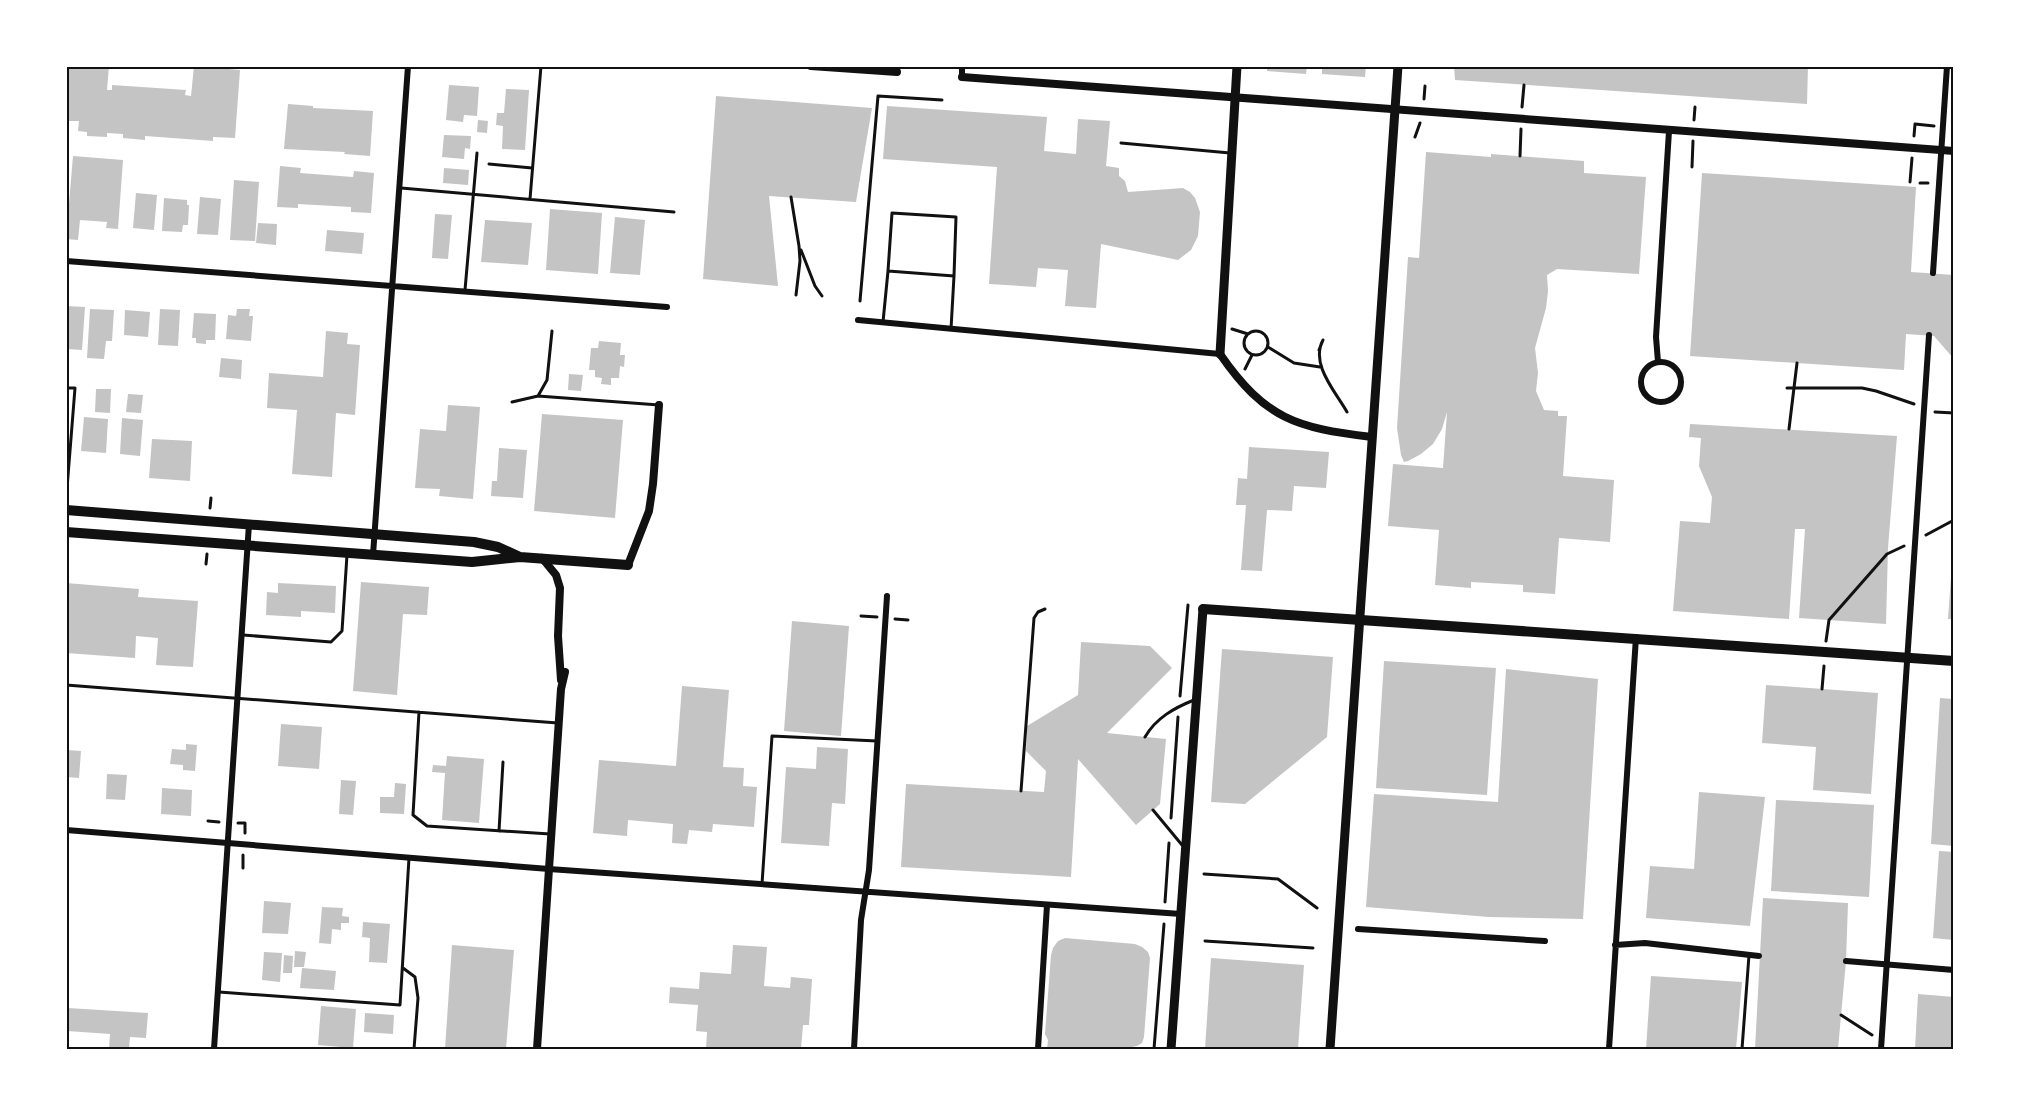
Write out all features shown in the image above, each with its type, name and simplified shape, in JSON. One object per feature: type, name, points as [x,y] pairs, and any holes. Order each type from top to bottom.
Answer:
[{"type":"main road","points":[[1220,354],[1237,66]]},
{"type":"main road","points":[[1330,1049],[1384,243],[1398,68]]},
{"type":"main road","points":[[66,510],[485,543],[520,557]]},
{"type":"main road","points":[[66,532],[472,562],[520,557],[628,564]]},
{"type":"main road","points":[[1171,1049],[1203,609],[1635,637],[1954,661]]},
{"type":"street","points":[[373,555],[408,66]]},
{"type":"street","points":[[811,66],[897,72]]},
{"type":"street","points":[[962,66],[962,77],[1954,151]]},
{"type":"street","points":[[1933,273],[1947,66]]},
{"type":"street","points":[[1658,362],[1656,337],[1669,131]]},
{"type":"street","points":[[66,261],[667,307]]},
{"type":"street","points":[[858,320],[1220,354],[1251,394],[1277,413],[1321,430],[1372,437]]},
{"type":"street","points":[[1881,1049],[1929,335]]},
{"type":"street","points":[[1658,362],[1675,367],[1682,382],[1677,395],[1669,401],[1659,403],[1648,398],[1641,389],[1640,380],[1644,370],[1658,362]]},
{"type":"street","points":[[628,564],[649,511],[660,405]]},
{"type":"street","points":[[214,1049],[249,524]]},
{"type":"street","points":[[537,1049],[561,689],[558,636],[560,588],[556,575],[542,558]]},
{"type":"street","points":[[854,1049],[861,920],[869,870],[887,596]]},
{"type":"street","points":[[1609,1049],[1635,637]]},
{"type":"street","points":[[561,689],[565,672]]},
{"type":"street","points":[[66,830],[549,869],[1181,914]]},
{"type":"street","points":[[1038,1049],[1047,905]]},
{"type":"street","points":[[1358,929],[1545,941]]},
{"type":"street","points":[[1615,945],[1645,943],[1759,956]]},
{"type":"street","points":[[1846,961],[1954,970]]},
{"type":"lane","points":[[530,199],[541,66]]},
{"type":"lane","points":[[1121,143],[1232,153]]},
{"type":"lane","points":[[465,292],[477,153]]},
{"type":"lane","points":[[489,164],[532,168]]},
{"type":"lane","points":[[399,188],[674,212]]},
{"type":"lane","points":[[883,322],[892,213],[956,217],[951,329]]},
{"type":"lane","points":[[888,272],[954,276]]},
{"type":"lane","points":[[538,396],[547,380],[552,331]]},
{"type":"lane","points":[[66,388],[75,388],[66,501]]},
{"type":"lane","points":[[512,402],[538,396],[660,405]]},
{"type":"lane","points":[[241,635],[331,642],[342,632],[347,553]]},
{"type":"lane","points":[[1020,791],[1034,618],[1038,612],[1045,609]]},
{"type":"lane","points":[[66,685],[559,723]]},
{"type":"lane","points":[[1144,737],[1151,726],[1173,710],[1196,700]]},
{"type":"lane","points":[[419,712],[413,815],[427,826],[552,834]]},
{"type":"lane","points":[[762,884],[772,736],[878,741]]},
{"type":"lane","points":[[499,831],[503,762]]},
{"type":"lane","points":[[1153,810],[1185,850]]},
{"type":"lane","points":[[218,992],[400,1005],[409,858]]},
{"type":"lane","points":[[1742,1049],[1749,955]]},
{"type":"lane","points":[[403,968],[415,977],[418,998],[414,1049]]},
{"type":"path","points":[[861,301],[878,96],[942,100]]},
{"type":"path","points":[[791,197],[800,246],[815,286],[822,296]]},
{"type":"path","points":[[796,295],[800,246]]},
{"type":"path","points":[[1252,332],[1262,332],[1267,339],[1268,347],[1259,355],[1252,355],[1245,350],[1244,341],[1252,332]]},
{"type":"path","points":[[1268,347],[1294,363],[1320,367]]},
{"type":"path","points":[[1319,350],[1320,367],[1347,412]]},
{"type":"path","points":[[1789,429],[1797,363]]},
{"type":"path","points":[[1787,388],[1862,388],[1942,413],[1954,413]]},
{"type":"path","points":[[1829,620],[1887,554]]},
{"type":"path","points":[[1204,874],[1278,879],[1317,908]]},
{"type":"path","points":[[1205,941],[1313,948]]},
{"type":"path","points":[[1841,1015],[1875,1038]]},
{"type":"building","points":[[66,66],[109,66],[107,90],[112,90],[112,85],[186,90],[185,95],[191,96],[194,66],[240,70],[235,138],[213,137],[213,141],[145,136],[145,140],[123,138],[123,134],[107,133],[107,137],[87,136],[87,132],[78,131],[79,121],[66,121]]},
{"type":"building","points":[[1267,66],[1307,66],[1306,74],[1267,71]]},
{"type":"building","points":[[1322,66],[1366,66],[1365,77],[1322,74]]},
{"type":"building","points":[[1454,66],[1808,66],[1807,104],[1455,80]]},
{"type":"building","points":[[449,85],[479,87],[477,116],[464,115],[463,122],[446,120]]},
{"type":"building","points":[[506,89],[529,90],[525,150],[502,149],[503,126],[496,125],[497,113],[504,113]]},
{"type":"building","points":[[716,96],[872,108],[856,202],[769,196],[778,286],[703,279]]},
{"type":"building","points":[[288,104],[313,106],[313,108],[373,111],[370,156],[344,154],[345,152],[284,149]]},
{"type":"building","points":[[887,106],[1047,117],[1044,151],[1076,154],[1078,119],[1110,121],[1106,166],[1119,168],[1119,176],[1125,181],[1128,192],[1183,188],[1190,192],[1200,212],[1198,236],[1191,250],[1178,260],[1101,244],[1096,308],[1065,306],[1068,270],[1038,268],[1036,287],[989,284],[997,167],[883,159]]},
{"type":"building","points":[[478,120],[488,121],[487,133],[477,132]]},
{"type":"building","points":[[444,135],[471,136],[470,149],[465,148],[464,159],[442,157]]},
{"type":"building","points":[[1426,152],[1584,161],[1584,173],[1646,177],[1639,274],[1557,269],[1547,275],[1546,308],[1535,348],[1538,373],[1536,391],[1544,410],[1558,411],[1558,416],[1567,416],[1563,476],[1614,480],[1610,542],[1559,538],[1555,594],[1523,592],[1523,585],[1471,582],[1471,588],[1435,585],[1439,530],[1388,526],[1393,464],[1443,468],[1447,412],[1442,429],[1433,444],[1408,461],[1404,462],[1401,455],[1397,428],[1408,257],[1419,258]]},
{"type":"building","points":[[73,156],[123,160],[118,229],[106,228],[107,222],[80,220],[78,240],[66,239]]},
{"type":"building","points":[[280,166],[301,168],[300,173],[353,177],[354,171],[374,173],[371,213],[351,212],[351,207],[298,204],[298,208],[277,207]]},
{"type":"building","points":[[444,168],[469,170],[468,185],[443,183]]},
{"type":"building","points":[[1702,173],[1916,187],[1911,272],[1954,275],[1954,359],[1934,336],[1906,334],[1904,370],[1690,356]]},
{"type":"building","points":[[234,180],[259,182],[255,241],[230,240]]},
{"type":"building","points":[[136,193],[157,195],[154,230],[133,228]]},
{"type":"building","points":[[200,197],[221,199],[218,235],[197,234]]},
{"type":"building","points":[[164,198],[187,200],[188,225],[183,225],[182,232],[162,231]]},
{"type":"building","points":[[550,209],[602,213],[598,274],[546,270]]},
{"type":"building","points":[[435,214],[452,215],[448,259],[432,258]]},
{"type":"building","points":[[615,217],[645,220],[640,275],[610,273]]},
{"type":"building","points":[[485,220],[532,223],[528,265],[481,262]]},
{"type":"building","points":[[258,223],[277,224],[276,245],[256,243]]},
{"type":"building","points":[[327,230],[364,233],[362,254],[325,251]]},
{"type":"building","points":[[66,306],[85,307],[82,350],[68,349],[69,330],[66,329]]},
{"type":"building","points":[[90,309],[114,310],[112,341],[106,341],[104,359],[87,358]]},
{"type":"building","points":[[160,309],[180,310],[178,346],[158,345]]},
{"type":"building","points":[[237,309],[250,309],[249,316],[253,316],[251,341],[226,339],[228,315],[236,316]]},
{"type":"building","points":[[125,310],[150,312],[148,337],[124,335]]},
{"type":"building","points":[[194,313],[216,314],[215,340],[206,340],[206,344],[196,343],[196,338],[192,338]]},
{"type":"building","points":[[326,331],[348,333],[347,344],[360,345],[355,415],[336,413],[332,477],[292,474],[297,410],[267,408],[269,373],[323,377]]},
{"type":"building","points":[[599,341],[621,343],[620,355],[625,355],[624,367],[620,366],[619,378],[611,378],[611,385],[601,384],[602,378],[595,377],[595,370],[589,370],[591,348],[598,348]]},
{"type":"building","points":[[221,358],[242,360],[241,379],[219,377]]},
{"type":"building","points":[[569,374],[583,375],[581,391],[568,390]]},
{"type":"building","points":[[96,389],[111,389],[110,413],[95,412]]},
{"type":"building","points":[[128,394],[143,395],[141,413],[126,412]]},
{"type":"building","points":[[448,405],[480,407],[473,499],[439,496],[440,489],[415,488],[420,429],[446,431]]},
{"type":"building","points":[[542,414],[623,420],[615,518],[534,511]]},
{"type":"building","points":[[84,417],[108,419],[106,453],[81,451]]},
{"type":"building","points":[[122,418],[143,420],[140,456],[120,454]]},
{"type":"building","points":[[1690,424],[1897,436],[1888,548],[1886,624],[1799,618],[1805,529],[1795,529],[1789,619],[1673,611],[1680,521],[1710,523],[1712,497],[1699,466],[1701,438],[1689,437]]},
{"type":"building","points":[[152,439],[192,441],[190,481],[149,478]]},
{"type":"building","points":[[1249,447],[1329,452],[1326,488],[1294,486],[1292,511],[1267,510],[1262,571],[1241,570],[1246,505],[1236,505],[1238,478],[1247,479]]},
{"type":"building","points":[[499,448],[527,450],[523,498],[491,496],[492,481],[497,481]]},
{"type":"building","points":[[1952,563],[1954,563],[1954,619],[1948,619]]},
{"type":"building","points":[[361,582],[429,587],[427,615],[403,614],[397,695],[353,691]]},
{"type":"building","points":[[66,583],[139,589],[138,597],[198,601],[193,667],[156,665],[158,638],[136,636],[135,658],[66,653]]},
{"type":"building","points":[[278,583],[336,586],[335,613],[301,611],[301,617],[266,615],[267,592],[278,593]]},
{"type":"building","points":[[792,621],[849,626],[841,736],[784,731]]},
{"type":"building","points":[[1081,642],[1150,646],[1172,668],[1107,733],[1166,739],[1160,804],[1136,825],[1078,759],[1071,877],[901,867],[906,784],[1044,792],[1046,771],[1026,751],[1027,726],[1078,695]]},
{"type":"building","points":[[1222,649],[1333,657],[1327,737],[1245,804],[1211,802]]},
{"type":"building","points":[[1384,661],[1496,668],[1487,795],[1376,788]]},
{"type":"building","points":[[1506,669],[1598,679],[1583,919],[1489,917],[1366,907],[1374,794],[1498,802]]},
{"type":"building","points":[[1766,685],[1878,693],[1871,794],[1813,790],[1816,747],[1762,743]]},
{"type":"building","points":[[682,686],[729,690],[723,767],[744,768],[743,786],[757,787],[754,827],[713,824],[712,832],[689,830],[687,844],[672,843],[673,824],[628,820],[627,836],[593,833],[599,760],[676,766]]},
{"type":"building","points":[[1940,698],[1954,699],[1954,846],[1931,844]]},
{"type":"building","points":[[281,724],[322,727],[319,769],[278,766]]},
{"type":"building","points":[[186,744],[197,745],[195,771],[183,770],[183,765],[170,764],[172,749],[186,750]]},
{"type":"building","points":[[817,747],[848,749],[845,804],[832,803],[829,846],[781,843],[786,767],[816,769]]},
{"type":"building","points":[[66,750],[81,751],[79,778],[66,777]]},
{"type":"building","points":[[447,756],[484,759],[479,823],[442,820],[445,773],[432,772],[433,765],[446,766]]},
{"type":"building","points":[[107,774],[127,775],[125,800],[106,799]]},
{"type":"building","points":[[341,780],[356,781],[353,815],[339,814]]},
{"type":"building","points":[[395,783],[406,784],[404,814],[380,813],[380,797],[394,797]]},
{"type":"building","points":[[162,788],[192,790],[191,816],[161,814]]},
{"type":"building","points":[[1699,792],[1765,797],[1750,926],[1646,918],[1650,866],[1694,869]]},
{"type":"building","points":[[1776,800],[1874,805],[1869,897],[1771,891]]},
{"type":"building","points":[[1939,851],[1954,852],[1954,940],[1933,938]]},
{"type":"building","points":[[1763,898],[1848,903],[1846,961],[1838,1049],[1755,1049]]},
{"type":"building","points":[[264,901],[291,903],[288,934],[262,933]]},
{"type":"building","points":[[322,907],[343,908],[342,916],[349,917],[349,923],[341,923],[341,930],[332,929],[331,944],[319,943]]},
{"type":"building","points":[[363,922],[390,924],[387,963],[369,962],[370,938],[362,937]]},
{"type":"building","points":[[1065,938],[1135,944],[1148,952],[1150,958],[1142,1043],[1132,1049],[1047,1049],[1048,1040],[1045,1034],[1051,955],[1058,941]]},
{"type":"building","points":[[452,945],[514,950],[506,1049],[445,1049]]},
{"type":"building","points":[[733,945],[767,947],[764,986],[790,988],[791,977],[812,979],[809,1025],[803,1025],[801,1049],[706,1049],[707,1032],[696,1031],[698,1005],[669,1003],[670,987],[699,989],[700,972],[731,974]]},
{"type":"building","points":[[295,951],[306,952],[304,967],[294,967]]},
{"type":"building","points":[[264,952],[282,953],[280,982],[262,980]]},
{"type":"building","points":[[284,955],[293,956],[292,973],[283,973]]},
{"type":"building","points":[[1211,958],[1304,965],[1298,1049],[1205,1049]]},
{"type":"building","points":[[302,968],[336,971],[334,990],[300,988]]},
{"type":"building","points":[[1651,976],[1742,982],[1736,1049],[1646,1049]]},
{"type":"building","points":[[1918,994],[1954,997],[1954,1049],[1915,1049]]},
{"type":"building","points":[[321,1006],[356,1009],[353,1048],[318,1045]]},
{"type":"building","points":[[68,1008],[148,1013],[146,1038],[130,1037],[129,1049],[109,1049],[110,1034],[67,1031]]},
{"type":"building","points":[[365,1013],[394,1015],[393,1034],[364,1032]]}]
